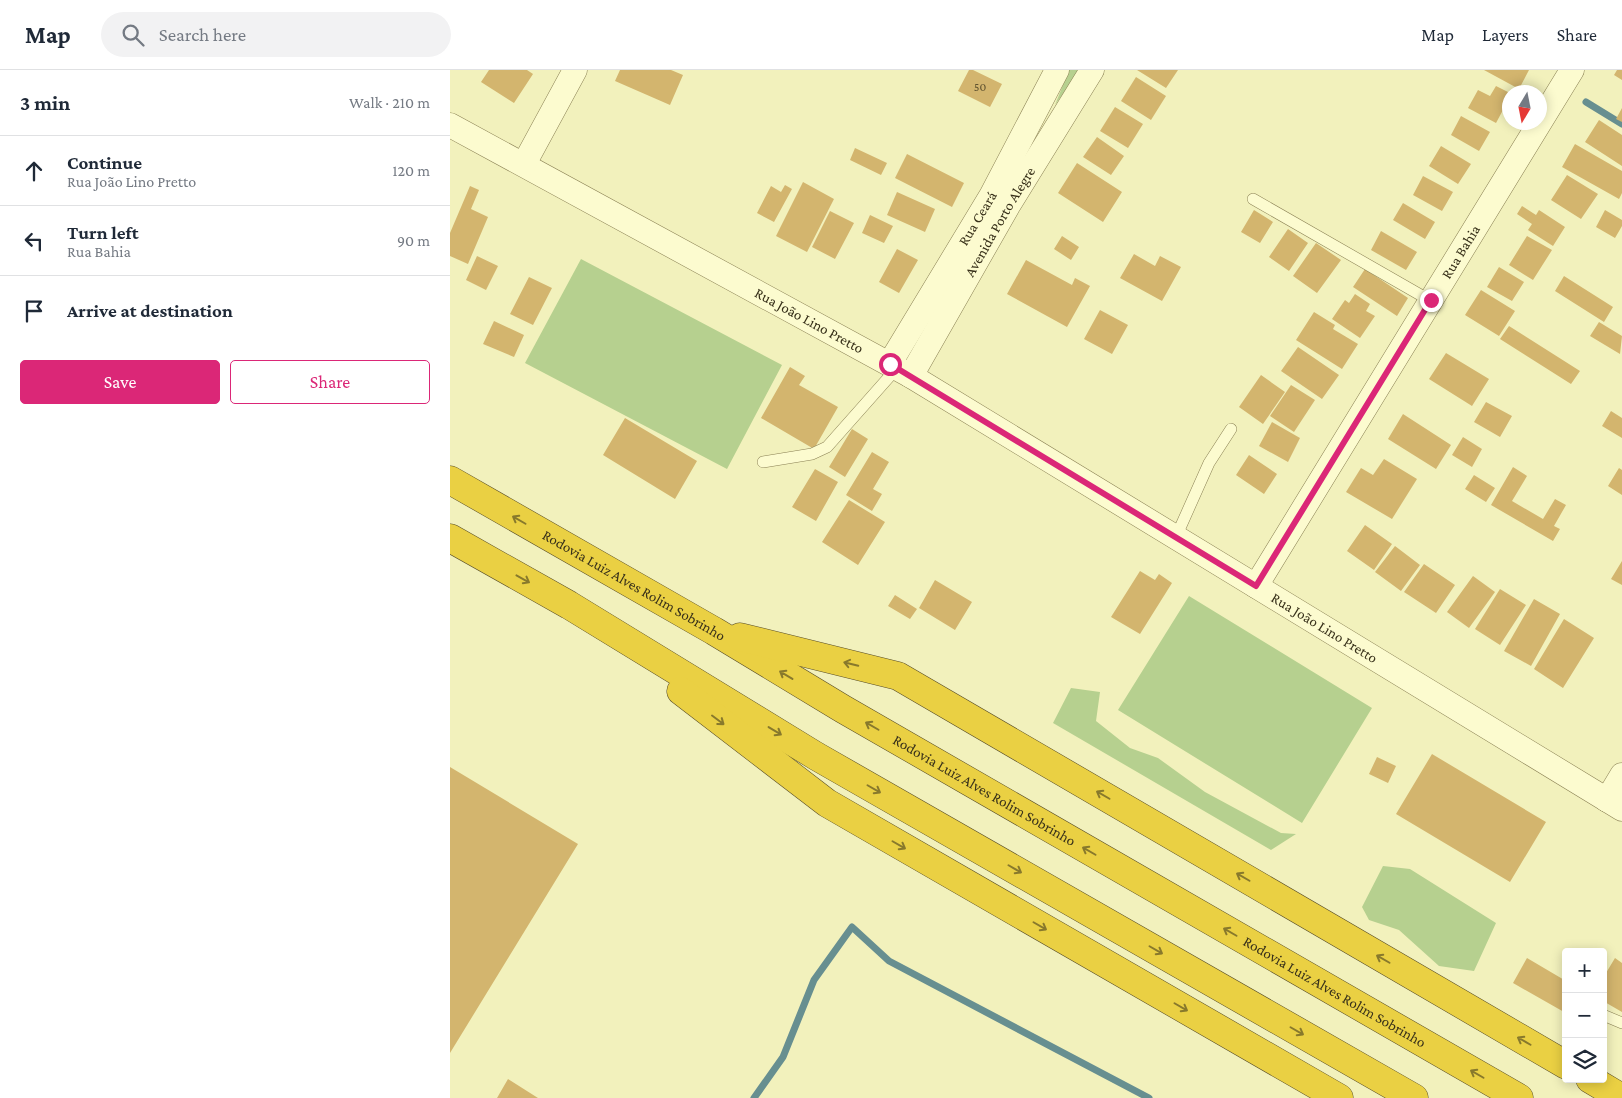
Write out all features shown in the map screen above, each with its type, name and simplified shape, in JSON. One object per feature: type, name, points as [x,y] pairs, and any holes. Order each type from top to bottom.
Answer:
[{"type":"highway","name":"Rodovia Luiz Alves Rolim Sobrinho","points":[[450,480],[714,631],[843,709],[1519,1098]]},
{"type":"highway","points":[[450,538],[569,605],[816,756],[1414,1098]]},
{"type":"highway","points":[[569,605],[827,803],[1338,1098]]},
{"type":"highway","points":[[714,631],[898,676],[1562,1063]]},
{"type":"highway","points":[[1597,1083],[1622,1098]]},
{"type":"street","points":[[524,164],[575,70]]},
{"type":"street","name":"Rua Ceará","points":[[899,369],[1000,201],[1057,70]]},
{"type":"street","name":"Avenida Porto Alegre","points":[[1000,201],[1092,70]]},
{"type":"street","name":"Rua Bahia","points":[[1256,586],[1572,70]]},
{"type":"street","name":"Rua João Lino Pretto","points":[[450,125],[899,369],[1614,804]]},
{"type":"street","points":[[1614,804],[1622,775]]},
{"type":"lane","points":[[1253,199],[1431,300]]},
{"type":"lane","points":[[763,462],[812,454],[826,447],[899,369]]},
{"type":"lane","points":[[1176,537],[1209,463],[1232,429]]},
{"type":"lane","points":[[1607,1017],[1622,1023]]},
{"type":"green space","points":[[1069,70],[1080,70],[1055,105]]},
{"type":"green space","points":[[581,259],[782,365],[727,469],[525,363]]},
{"type":"green space","points":[[1189,596],[1372,708],[1302,823],[1118,710]]},
{"type":"green space","points":[[1071,688],[1100,692],[1096,721],[1130,748],[1158,758],[1205,792],[1281,833],[1296,834],[1271,850],[1053,723]]},
{"type":"green space","points":[[1383,866],[1410,869],[1496,923],[1474,971],[1439,966],[1399,930],[1369,920],[1362,907]]},
{"type":"building","points":[[489,70],[527,70],[533,74],[514,103],[481,82]]},
{"type":"building","points":[[620,70],[671,70],[683,75],[670,105],[615,81]]},
{"type":"building","points":[[969,70],[973,70],[1002,84],[990,107],[958,91]]},
{"type":"building","points":[[1137,70],[1178,70],[1166,88]]},
{"type":"building","points":[[1484,70],[1529,70],[1521,85],[1512,85]]},
{"type":"building","points":[[1617,70],[1622,70],[1622,80],[1614,75]]},
{"type":"building","points":[[1136,77],[1166,96],[1151,120],[1121,101]]},
{"type":"building","points":[[1496,86],[1502,89],[1502,112],[1496,123],[1468,108],[1478,90],[1490,96]]},
{"type":"building","points":[[1115,107],[1143,124],[1128,148],[1100,131]]},
{"type":"building","points":[[1622,108],[1622,122],[1616,119]]},
{"type":"building","points":[[1461,116],[1490,132],[1479,151],[1451,135]]},
{"type":"building","points":[[1599,120],[1622,135],[1622,166],[1585,142]]},
{"type":"building","points":[[1097,137],[1124,156],[1111,175],[1083,157]]},
{"type":"building","points":[[1575,144],[1622,171],[1622,193],[1619,199],[1562,167]]},
{"type":"building","points":[[1441,146],[1471,164],[1458,184],[1429,166]]},
{"type":"building","points":[[855,148],[887,163],[881,175],[850,160]]},
{"type":"building","points":[[907,154],[964,183],[952,207],[895,178]]},
{"type":"building","points":[[1077,163],[1122,192],[1103,222],[1058,193]]},
{"type":"building","points":[[1567,175],[1598,194],[1581,219],[1551,200]]},
{"type":"building","points":[[1423,176],[1453,192],[1442,211],[1413,195]]},
{"type":"building","points":[[803,182],[834,199],[807,252],[776,236]]},
{"type":"building","points":[[785,185],[792,189],[774,222],[757,213],[771,186],[781,192]]},
{"type":"building","points":[[470,186],[479,190],[471,209],[488,217],[468,264],[450,256],[450,233]]},
{"type":"building","points":[[897,192],[935,209],[925,232],[887,215]]},
{"type":"building","points":[[1403,203],[1435,222],[1425,239],[1393,220]]},
{"type":"building","points":[[1522,206],[1536,215],[1539,210],[1565,227],[1553,246],[1528,230],[1532,224],[1517,214]]},
{"type":"building","points":[[1254,210],[1273,222],[1260,243],[1241,232]]},
{"type":"building","points":[[1605,210],[1622,220],[1622,226],[1615,238],[1596,227]]},
{"type":"building","points":[[830,211],[854,223],[835,259],[812,247]]},
{"type":"building","points":[[870,215],[893,226],[884,243],[862,233]]},
{"type":"building","points":[[1288,229],[1308,243],[1289,271],[1269,257]]},
{"type":"building","points":[[1381,231],[1417,252],[1406,270],[1371,250]]},
{"type":"building","points":[[1062,236],[1079,247],[1071,260],[1054,249]]},
{"type":"building","points":[[1527,236],[1552,250],[1533,280],[1509,265]]},
{"type":"building","points":[[1316,243],[1341,260],[1317,293],[1293,276]]},
{"type":"building","points":[[897,249],[918,260],[899,293],[879,282]]},
{"type":"building","points":[[1134,254],[1155,266],[1160,256],[1181,267],[1162,301],[1120,278]]},
{"type":"building","points":[[477,256],[498,266],[486,290],[466,280]]},
{"type":"building","points":[[1026,260],[1072,285],[1075,278],[1090,286],[1067,327],[1007,294]]},
{"type":"building","points":[[1499,267],[1524,282],[1512,301],[1487,287]]},
{"type":"building","points":[[1365,269],[1408,298],[1397,316],[1353,287]]},
{"type":"building","points":[[1564,276],[1613,307],[1604,322],[1555,291]]},
{"type":"building","points":[[529,277],[552,288],[533,325],[510,314]]},
{"type":"building","points":[[1481,290],[1515,311],[1499,336],[1465,315]]},
{"type":"building","points":[[1355,294],[1370,304],[1366,311],[1375,316],[1360,338],[1332,319],[1345,300],[1349,303]]},
{"type":"building","points":[[1100,310],[1128,325],[1112,354],[1084,339]]},
{"type":"building","points":[[1314,312],[1335,325],[1333,329],[1358,344],[1342,369],[1296,340]]},
{"type":"building","points":[[494,321],[524,335],[514,357],[483,344]]},
{"type":"building","points":[[1599,322],[1622,336],[1620,354],[1590,336]]},
{"type":"building","points":[[1509,326],[1580,371],[1571,384],[1500,339]]},
{"type":"building","points":[[1298,347],[1339,375],[1322,399],[1281,371]]},
{"type":"building","points":[[1446,353],[1489,379],[1472,406],[1429,379]]},
{"type":"building","points":[[790,367],[805,376],[799,385],[838,407],[814,449],[761,418]]},
{"type":"building","points":[[1261,375],[1285,392],[1263,424],[1239,407]]},
{"type":"building","points":[[1291,385],[1315,400],[1294,432],[1270,416]]},
{"type":"building","points":[[1486,402],[1512,416],[1500,437],[1474,422]]},
{"type":"building","points":[[1611,411],[1622,418],[1622,438],[1602,426]]},
{"type":"building","points":[[1403,414],[1451,445],[1436,469],[1388,439]]},
{"type":"building","points":[[625,418],[697,461],[675,499],[603,455]]},
{"type":"building","points":[[1272,422],[1300,438],[1288,462],[1259,446]]},
{"type":"building","points":[[852,429],[868,439],[845,477],[829,467]]},
{"type":"building","points":[[1463,437],[1482,449],[1472,467],[1452,455]]},
{"type":"building","points":[[872,452],[889,462],[873,489],[882,494],[872,511],[846,495]]},
{"type":"building","points":[[1249,455],[1277,474],[1264,494],[1236,475]]},
{"type":"building","points":[[1384,459],[1417,479],[1392,519],[1346,492],[1361,468],[1373,475]]},
{"type":"building","points":[[1513,467],[1527,476],[1512,501],[1543,519],[1555,499],[1566,505],[1554,526],[1560,529],[1553,541],[1491,505]]},
{"type":"building","points":[[1619,468],[1622,470],[1622,495],[1608,486]]},
{"type":"building","points":[[815,469],[838,482],[816,521],[792,507]]},
{"type":"building","points":[[1474,475],[1495,488],[1486,502],[1465,489]]},
{"type":"building","points":[[849,500],[885,522],[858,565],[822,542]]},
{"type":"building","points":[[1365,525],[1392,544],[1374,570],[1347,551]]},
{"type":"building","points":[[1395,546],[1420,565],[1401,591],[1375,572]]},
{"type":"building","points":[[1622,561],[1622,585],[1611,579]]},
{"type":"building","points":[[1424,564],[1455,585],[1436,613],[1404,592]]},
{"type":"building","points":[[1140,571],[1155,580],[1159,574],[1172,583],[1140,634],[1111,617]]},
{"type":"building","points":[[1473,576],[1495,592],[1469,628],[1447,612]]},
{"type":"building","points":[[935,580],[972,602],[955,630],[919,608]]},
{"type":"building","points":[[1500,589],[1526,605],[1500,645],[1475,629]]},
{"type":"building","points":[[895,595],[917,609],[910,619],[888,606]]},
{"type":"building","points":[[1534,599],[1560,614],[1531,666],[1504,651]]},
{"type":"building","points":[[1564,619],[1594,638],[1563,688],[1534,669]]},
{"type":"building","points":[[1432,754],[1546,822],[1510,882],[1396,814]]},
{"type":"building","points":[[1377,757],[1396,766],[1388,783],[1369,774]]},
{"type":"building","points":[[450,767],[578,844],[450,1053]]},
{"type":"building","points":[[1527,958],[1562,979],[1562,1011],[1513,983]]},
{"type":"building","points":[[1615,958],[1622,963],[1622,1012],[1607,1003],[1607,971]]},
{"type":"building","points":[[508,1079],[538,1098],[497,1098]]},
{"type":"waterway","points":[[1586,102],[1622,124]]},
{"type":"waterway","points":[[754,1098],[783,1057],[814,980],[852,927],[889,961],[1149,1098]]},
{"type":"route","points":[[890,364],[1256,586],[1431,300]]}]
